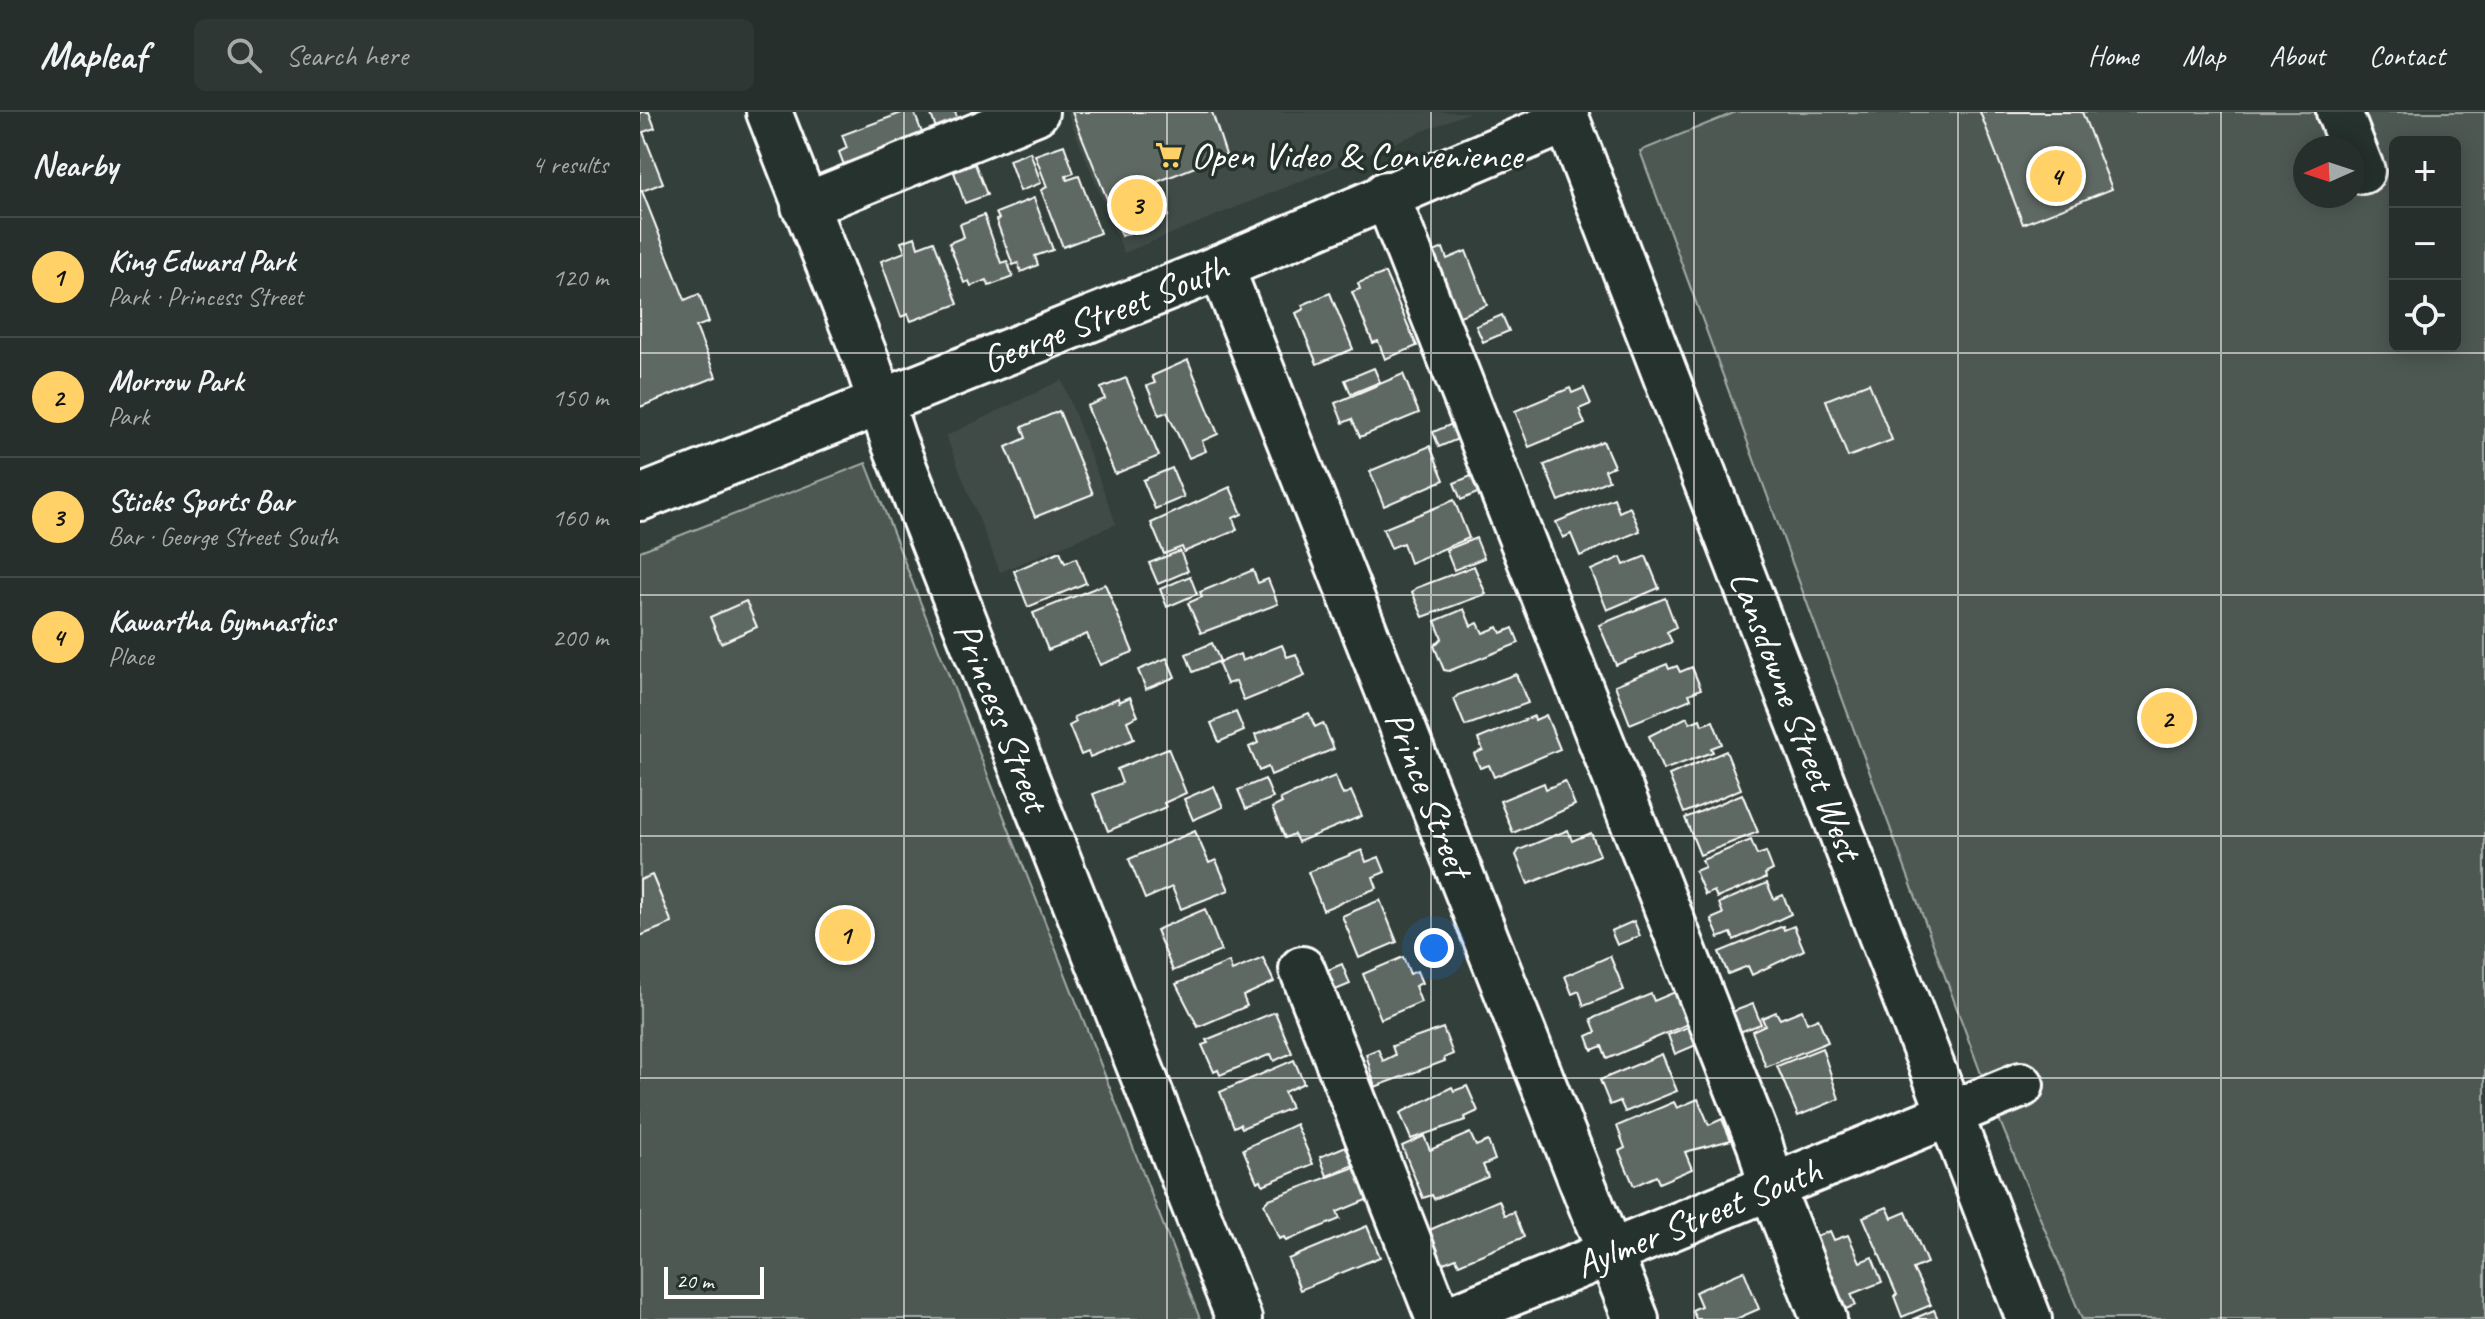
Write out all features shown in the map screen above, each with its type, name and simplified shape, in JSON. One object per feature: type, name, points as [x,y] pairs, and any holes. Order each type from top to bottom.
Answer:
[{"type":"street","name":"Princess Street","points":[[769,112],[1239,1319]]},
{"type":"street","points":[[804,206],[1036,112]]},
{"type":"street","points":[[2339,112],[2348,136]]},
{"type":"street","name":"George Street South","points":[[640,498],[1221,267],[1574,115]]},
{"type":"street","name":"Lansdowne Street West","points":[[1574,115],[1948,1115],[2029,1319]]},
{"type":"street","points":[[1386,194],[1760,1145],[1772,1189],[1824,1319]]},
{"type":"street","name":"Prince Street","points":[[1221,267],[1614,1254],[1636,1319]]},
{"type":"street","points":[[1302,969],[1439,1319]]},
{"type":"street","name":"Aylmer Street South","points":[[1448,1319],[1614,1254],[2021,1085]]},
{"type":"shaded area","points":[[1067,112],[1470,112],[1124,253]]},
{"type":"shaded area","points":[[1736,112],[2485,112],[2485,1319],[2082,1319],[1987,1090],[1640,151]]},
{"type":"shaded area","points":[[1062,380],[1116,524],[1000,572],[946,436]]},
{"type":"shaded area","points":[[866,463],[1200,1319],[640,1319],[640,551]]},
{"type":"building","points":[[640,112],[649,112],[655,128],[643,132],[663,183],[642,191],[685,300],[699,294],[709,322],[696,327],[716,377],[640,407]]},
{"type":"building","points":[[904,112],[914,112],[924,138],[856,174],[852,161],[844,165],[839,152],[847,148],[842,135]]},
{"type":"building","points":[[930,112],[955,112],[958,120],[936,128]]},
{"type":"building","points":[[1072,112],[1212,112],[1226,155],[1154,183],[1168,216],[1122,236]]},
{"type":"building","points":[[1980,112],[2082,112],[2112,189],[2023,224]]},
{"type":"building","points":[[1064,145],[1074,173],[1066,176],[1067,180],[1079,176],[1100,233],[1063,247],[1041,190],[1047,187],[1035,155]]},
{"type":"building","points":[[1030,152],[1041,183],[1020,191],[1009,160]]},
{"type":"building","points":[[975,164],[987,195],[965,203],[954,172]]},
{"type":"building","points":[[1034,198],[1053,250],[1035,256],[1038,265],[1021,272],[1018,263],[1013,265],[996,213]]},
{"type":"building","points":[[984,215],[1001,263],[1007,261],[1013,277],[989,286],[987,280],[971,286],[969,281],[964,283],[949,243],[964,237],[960,224]]},
{"type":"building","points":[[915,237],[918,247],[934,241],[958,304],[911,321],[908,314],[901,317],[881,261],[905,252],[901,242]]},
{"type":"building","points":[[1443,248],[1447,259],[1466,251],[1487,305],[1448,321],[1422,257]]},
{"type":"building","points":[[1385,273],[1417,346],[1385,359],[1378,341],[1373,343],[1352,292],[1360,289],[1358,283]]},
{"type":"building","points":[[1330,293],[1353,349],[1317,364],[1296,313],[1304,309],[1302,305]]},
{"type":"building","points":[[1502,315],[1509,331],[1483,342],[1476,326]]},
{"type":"building","points":[[1188,360],[1218,434],[1202,441],[1206,451],[1189,458],[1167,412],[1159,415],[1147,386],[1155,383],[1152,376]]},
{"type":"building","points":[[1374,368],[1380,382],[1351,394],[1345,380]]},
{"type":"building","points":[[1403,374],[1419,413],[1360,437],[1352,419],[1343,423],[1335,403]]},
{"type":"building","points":[[1126,378],[1159,456],[1115,474],[1087,406],[1105,399],[1101,388]]},
{"type":"building","points":[[1869,383],[1892,440],[1848,457],[1826,400]]},
{"type":"building","points":[[1570,388],[1572,393],[1584,388],[1591,404],[1579,409],[1585,424],[1529,447],[1515,411]]},
{"type":"building","points":[[1059,411],[1093,494],[1035,517],[1006,447],[1026,438],[1022,427]]},
{"type":"building","points":[[1459,421],[1465,436],[1439,447],[1433,432]]},
{"type":"building","points":[[1603,441],[1614,466],[1605,470],[1609,480],[1559,501],[1544,465]]},
{"type":"building","points":[[1430,446],[1444,480],[1384,506],[1370,471]]},
{"type":"building","points":[[1172,468],[1184,497],[1155,509],[1143,480]]},
{"type":"building","points":[[1483,471],[1489,488],[1461,500],[1454,483]]},
{"type":"building","points":[[1230,487],[1242,514],[1233,518],[1237,530],[1184,552],[1182,547],[1164,554],[1151,523]]},
{"type":"building","points":[[1614,498],[1619,512],[1630,507],[1640,531],[1580,556],[1571,534],[1563,538],[1556,522]]},
{"type":"building","points":[[1454,500],[1469,538],[1410,563],[1403,543],[1391,548],[1383,529]]},
{"type":"building","points":[[1476,538],[1484,558],[1454,570],[1446,550]]},
{"type":"building","points":[[1060,551],[1065,563],[1076,558],[1086,583],[1028,607],[1014,571]]},
{"type":"building","points":[[1180,551],[1188,571],[1158,584],[1149,563]]},
{"type":"building","points":[[1646,556],[1659,588],[1607,610],[1591,570],[1621,557],[1624,565]]},
{"type":"building","points":[[1474,566],[1486,594],[1423,617],[1412,592],[1416,588]]},
{"type":"building","points":[[1253,570],[1258,583],[1268,579],[1278,604],[1201,633],[1188,603],[1202,597],[1200,592]]},
{"type":"building","points":[[1190,576],[1197,594],[1167,607],[1160,589]]},
{"type":"building","points":[[1105,584],[1133,652],[1100,665],[1087,634],[1048,650],[1033,613]]},
{"type":"building","points":[[1665,598],[1676,627],[1667,632],[1672,642],[1616,665],[1599,625]]},
{"type":"building","points":[[746,601],[757,627],[721,643],[710,617]]},
{"type":"building","points":[[1464,609],[1471,626],[1478,623],[1483,633],[1498,627],[1501,633],[1513,628],[1519,643],[1449,671],[1444,670],[1434,646],[1442,638],[1435,621]]},
{"type":"building","points":[[1212,643],[1220,661],[1193,672],[1186,654]]},
{"type":"building","points":[[1282,645],[1287,657],[1296,654],[1305,676],[1244,701],[1236,681],[1227,684],[1218,663],[1240,654],[1242,661]]},
{"type":"building","points":[[1167,658],[1175,677],[1146,689],[1138,670]]},
{"type":"building","points":[[1667,664],[1669,669],[1677,666],[1680,672],[1692,667],[1701,689],[1689,694],[1691,699],[1630,724],[1615,685]]},
{"type":"building","points":[[1516,674],[1528,703],[1465,726],[1454,699]]},
{"type":"building","points":[[1130,697],[1138,716],[1127,721],[1134,739],[1090,757],[1088,752],[1081,755],[1069,726],[1076,722],[1074,717],[1118,698],[1119,702]]},
{"type":"building","points":[[1236,712],[1244,731],[1219,742],[1211,723]]},
{"type":"building","points":[[1309,713],[1315,727],[1323,723],[1334,749],[1271,775],[1268,767],[1259,771],[1249,747],[1258,743],[1255,735]]},
{"type":"building","points":[[1546,715],[1560,749],[1494,777],[1489,765],[1480,768],[1474,754],[1483,750],[1478,739],[1534,716],[1535,720]]},
{"type":"building","points":[[1687,717],[1690,723],[1700,719],[1702,725],[1713,721],[1722,744],[1711,748],[1713,752],[1663,770],[1649,736]]},
{"type":"building","points":[[1168,748],[1186,793],[1164,803],[1166,807],[1108,831],[1093,794],[1122,783],[1117,769]]},
{"type":"building","points":[[1726,751],[1741,789],[1684,813],[1669,775]]},
{"type":"building","points":[[1335,776],[1343,795],[1351,791],[1362,816],[1298,842],[1294,834],[1285,838],[1272,808],[1282,803],[1280,799]]},
{"type":"building","points":[[1265,779],[1273,798],[1246,809],[1238,790]]},
{"type":"building","points":[[1565,781],[1575,805],[1513,833],[1500,801],[1544,783],[1546,789]]},
{"type":"building","points":[[1214,786],[1223,807],[1193,820],[1184,799]]},
{"type":"building","points":[[1742,794],[1758,832],[1700,855],[1685,818]]},
{"type":"building","points":[[1568,830],[1572,841],[1591,833],[1600,855],[1528,884],[1516,855],[1519,850]]},
{"type":"building","points":[[1195,831],[1209,863],[1216,860],[1229,890],[1181,909],[1172,887],[1145,899],[1129,859]]},
{"type":"building","points":[[1751,840],[1757,855],[1766,852],[1773,870],[1765,874],[1766,878],[1717,898],[1714,891],[1705,895],[1695,871],[1705,867],[1702,860]]},
{"type":"building","points":[[1362,850],[1366,862],[1379,857],[1385,872],[1373,877],[1377,888],[1323,910],[1308,872]]},
{"type":"building","points":[[652,875],[672,923],[640,936],[640,880]]},
{"type":"building","points":[[1767,883],[1774,899],[1783,895],[1791,914],[1734,940],[1731,933],[1719,938],[1711,919],[1723,914],[1719,903]]},
{"type":"building","points":[[1380,900],[1397,942],[1359,958],[1342,916]]},
{"type":"building","points":[[1205,909],[1221,951],[1173,971],[1156,930]]},
{"type":"building","points":[[1634,921],[1640,936],[1617,945],[1611,931]]},
{"type":"building","points":[[1783,926],[1784,930],[1794,926],[1804,950],[1752,975],[1748,966],[1728,974],[1719,952]]},
{"type":"building","points":[[1610,956],[1624,990],[1584,1006],[1579,991],[1572,994],[1565,976]]},
{"type":"building","points":[[1403,957],[1410,974],[1417,971],[1422,983],[1415,986],[1421,1002],[1381,1019],[1363,974]]},
{"type":"building","points":[[1263,958],[1274,982],[1243,996],[1247,1006],[1198,1027],[1176,984],[1229,962],[1232,971]]},
{"type":"building","points":[[1342,964],[1350,984],[1319,997],[1311,977]]},
{"type":"building","points":[[1675,992],[1688,1024],[1607,1059],[1602,1046],[1592,1050],[1587,1036],[1596,1032],[1591,1019],[1651,994],[1654,1001]]},
{"type":"building","points":[[1753,1004],[1761,1024],[1729,1036],[1721,1016]]},
{"type":"building","points":[[1802,1010],[1807,1023],[1818,1018],[1828,1042],[1766,1067],[1752,1031],[1765,1025],[1762,1018],[1776,1012],[1780,1019]]},
{"type":"building","points":[[1275,1012],[1292,1053],[1274,1061],[1271,1054],[1220,1075],[1218,1070],[1214,1072],[1202,1045],[1208,1043],[1206,1040]]},
{"type":"building","points":[[1700,1022],[1708,1040],[1675,1054],[1668,1035]]},
{"type":"building","points":[[1443,1028],[1453,1054],[1444,1058],[1445,1061],[1375,1087],[1366,1054],[1378,1049],[1383,1061],[1395,1055],[1392,1046]]},
{"type":"building","points":[[1822,1048],[1839,1099],[1798,1116],[1777,1066]]},
{"type":"building","points":[[1662,1054],[1677,1091],[1625,1112],[1620,1101],[1610,1105],[1600,1080]]},
{"type":"building","points":[[1294,1060],[1304,1083],[1284,1092],[1291,1108],[1242,1128],[1240,1124],[1234,1127],[1220,1092]]},
{"type":"building","points":[[1467,1086],[1478,1111],[1465,1117],[1466,1120],[1411,1139],[1400,1113],[1452,1087],[1454,1091]]},
{"type":"building","points":[[1698,1099],[1709,1125],[1722,1119],[1731,1140],[1685,1152],[1692,1169],[1659,1183],[1656,1176],[1634,1186],[1619,1151],[1625,1148],[1617,1126],[1674,1102],[1677,1108]]},
{"type":"building","points":[[1296,1124],[1313,1164],[1263,1185],[1261,1180],[1257,1182],[1243,1149]]},
{"type":"building","points":[[1470,1133],[1476,1146],[1488,1141],[1495,1160],[1483,1165],[1488,1177],[1434,1199],[1432,1195],[1423,1198],[1402,1146],[1424,1136],[1430,1150]]},
{"type":"building","points":[[1353,1143],[1361,1162],[1327,1176],[1320,1157]]},
{"type":"building","points":[[1363,1164],[1376,1196],[1337,1212],[1340,1219],[1286,1241],[1284,1237],[1279,1239],[1264,1204],[1269,1199]]},
{"type":"building","points":[[1499,1200],[1505,1215],[1514,1212],[1524,1237],[1459,1264],[1456,1258],[1434,1267],[1420,1234]]},
{"type":"building","points":[[1887,1207],[1892,1218],[1906,1212],[1927,1263],[1913,1269],[1931,1305],[1902,1317],[1894,1296],[1897,1295],[1863,1217]]},
{"type":"building","points":[[1367,1226],[1380,1257],[1300,1290],[1288,1259]]},
{"type":"building","points":[[1830,1231],[1834,1240],[1848,1235],[1860,1262],[1872,1257],[1882,1282],[1851,1294],[1856,1305],[1838,1312],[1806,1241]]},
{"type":"building","points":[[1744,1271],[1759,1309],[1736,1319],[1696,1319],[1692,1310],[1701,1306],[1695,1292]]},
{"type":"building","points":[[1934,1310],[1938,1319],[1913,1319]]},
{"type":"place","name":"Open Video & Convenience","points":[[1169,155]]},
{"type":"place","name":"Kawartha Gymnastics","points":[[2056,176]]},
{"type":"place","name":"Sticks Sports Bar","points":[[1137,205]]},
{"type":"place","name":"Morrow Park","points":[[2167,718]]},
{"type":"place","name":"King Edward Park","points":[[845,935]]}]
